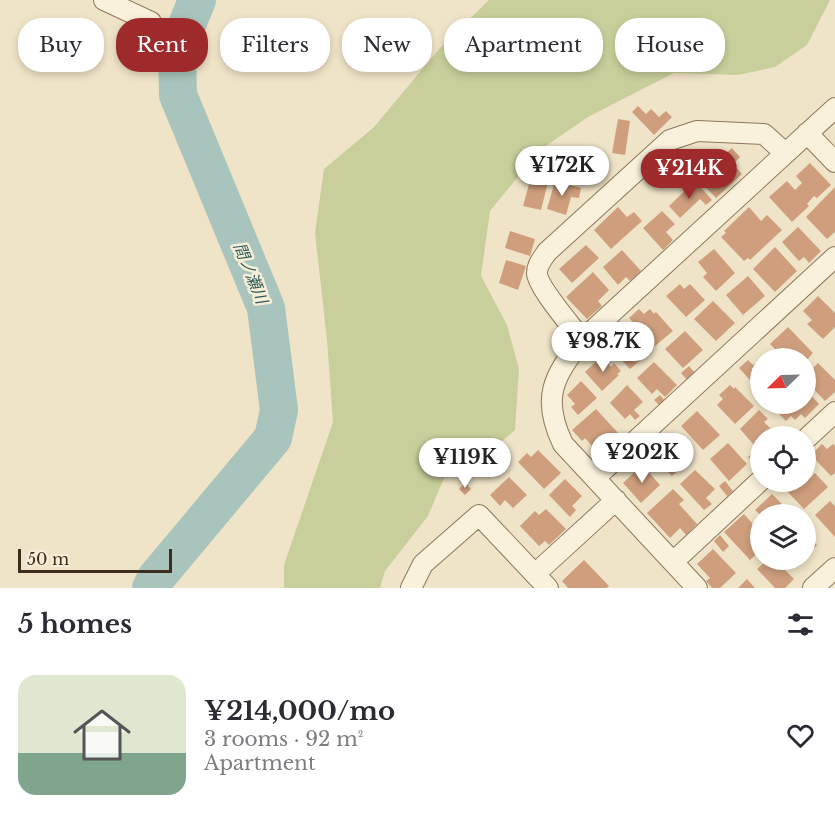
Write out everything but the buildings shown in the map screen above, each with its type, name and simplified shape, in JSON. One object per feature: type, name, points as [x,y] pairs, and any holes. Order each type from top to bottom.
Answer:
[{"type":"street","points":[[104,0],[142,18]]},
{"type":"street","points":[[697,588],[563,444],[557,431],[552,409],[551,399],[555,379],[582,340],[835,108]]},
{"type":"street","points":[[582,340],[543,288],[537,276],[538,265],[547,252],[670,140],[697,131],[764,134],[784,153]]},
{"type":"street","points":[[807,133],[835,162]]},
{"type":"street","points":[[595,478],[835,257]]},
{"type":"street","points":[[816,430],[835,412]]},
{"type":"street","points":[[674,561],[750,490]]},
{"type":"street","points":[[411,588],[423,564],[479,515],[541,581],[616,500]]},
{"type":"street","points":[[813,588],[835,568]]},
{"type":"green space","points":[[489,0],[830,0],[807,45],[775,67],[738,75],[674,73],[588,117],[540,150],[490,211],[481,276],[507,325],[519,369],[515,430],[488,453],[444,478],[428,516],[385,571],[380,588],[284,588],[284,565],[333,422],[327,340],[315,233],[324,169],[374,127],[420,72],[432,72],[432,58],[444,44],[444,72],[603,72],[603,18],[471,18]]},
{"type":"waterway","name":"間ノ瀬川","points":[[151,588],[156,578],[273,438],[279,410],[266,308],[178,95],[177,50],[197,0]]}]
